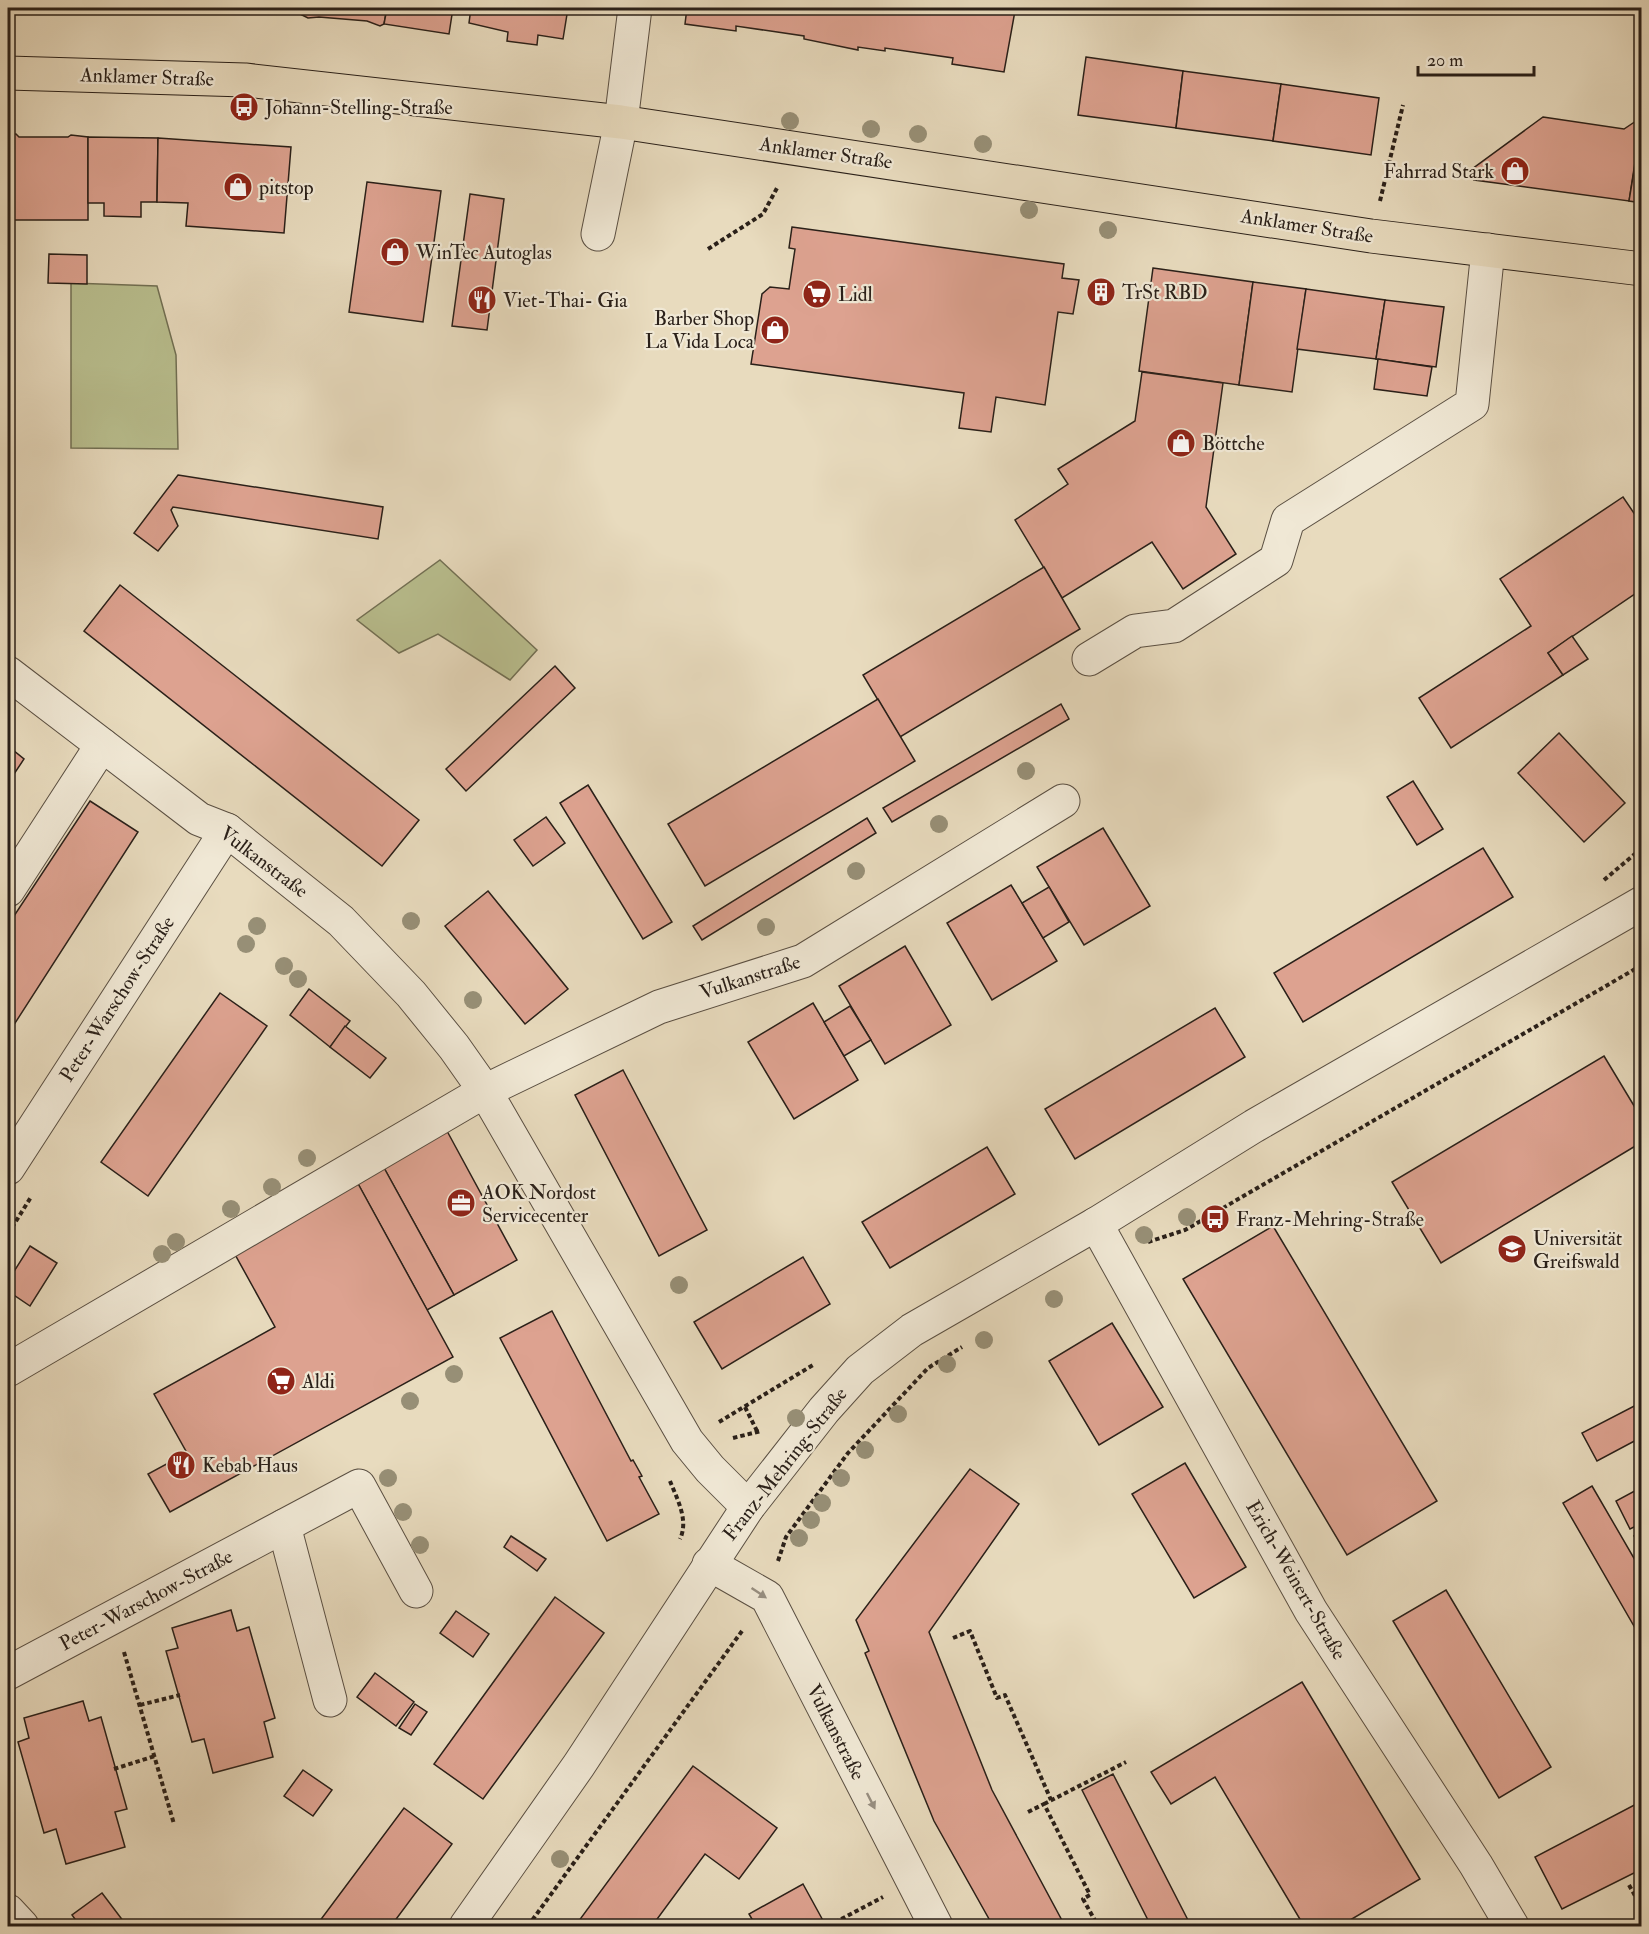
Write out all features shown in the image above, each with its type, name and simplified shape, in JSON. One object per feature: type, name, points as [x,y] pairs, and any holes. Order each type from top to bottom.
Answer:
[{"type":"main road","name":"Anklamer Straße","points":[[8,73],[245,80],[621,122],[1371,236],[1641,269]]},
{"type":"street","points":[[598,234],[621,122],[635,8]]},
{"type":"street","points":[[1089,660],[1135,631],[1174,626],[1276,560],[1288,520],[1472,404],[1488,250]]},
{"type":"street","name":"Vulkanstraße","points":[[8,673],[198,819],[227,830],[341,921],[411,994],[485,1091],[687,1441],[710,1469],[748,1507]]},
{"type":"street","points":[[8,890],[102,745]]},
{"type":"street","name":"Vulkanstraße","points":[[485,1091],[659,1007],[803,962],[1063,801]]},
{"type":"street","name":"Peter-Warschow-Straße","points":[[8,1168],[227,830]]},
{"type":"street","name":"Franz-Mehring-Straße","points":[[466,1926],[579,1766],[748,1507],[824,1410],[860,1370],[912,1330],[1096,1224],[1254,1126],[1641,903]]},
{"type":"street","points":[[8,1370],[485,1091]]},
{"type":"street","name":"Erich-Weinert-Straße","points":[[1096,1224],[1311,1611],[1476,1865],[1512,1926]]},
{"type":"street","name":"Peter-Warschow-Straße","points":[[8,1674],[359,1486],[416,1591]]},
{"type":"street","points":[[284,1526],[330,1700]]},
{"type":"street","points":[[709,1564],[767,1597]]},
{"type":"street","name":"Vulkanstraße","points":[[767,1597],[936,1926]]},
{"type":"street","points":[[8,1911],[22,1926]]},
{"type":"path","points":[[1371,236],[1403,105]]},
{"type":"path","points":[[708,249],[764,214],[777,188]]},
{"type":"path","points":[[1113,1253],[1185,1230],[1641,965]]},
{"type":"path","points":[[8,1234],[33,1194]]},
{"type":"path","points":[[528,1926],[767,1597],[786,1537],[848,1453],[928,1368],[967,1344]]},
{"type":"path","points":[[745,1407],[758,1432]]},
{"type":"path","points":[[114,1617],[174,1824]]},
{"type":"path","points":[[953,1638],[970,1631],[997,1698],[1005,1695],[1051,1800]]},
{"type":"path","points":[[140,1706],[180,1695]]},
{"type":"path","points":[[114,1769],[155,1756]]},
{"type":"path","points":[[1028,1812],[1126,1762]]},
{"type":"path","points":[[1044,1804],[1090,1895],[1083,1899],[1098,1926]]},
{"type":"path","points":[[828,1926],[912,1882]]},
{"type":"path","points":[[1629,1885],[1641,1908]]},
{"type":"green space","points":[[71,283],[157,286],[176,355],[178,449],[71,448]]},
{"type":"green space","points":[[440,560],[537,650],[510,680],[438,634],[399,653],[357,620]]},
{"type":"building","points":[[231,8],[301,8],[300,14]]},
{"type":"building","points":[[301,8],[387,8],[384,24],[380,26],[367,21],[308,18],[300,14]]},
{"type":"building","points":[[387,8],[453,8],[449,34],[384,24]]},
{"type":"building","points":[[471,8],[568,8],[563,39],[538,35],[537,45],[507,41],[508,32],[469,23]]},
{"type":"building","points":[[687,8],[1013,8],[1015,11],[1004,72],[952,64],[953,58],[885,48],[885,51],[858,47],[858,50],[804,39],[804,36],[736,26],[736,31],[685,24]]},
{"type":"building","points":[[1086,57],[1183,71],[1176,128],[1078,115]]},
{"type":"building","points":[[1183,71],[1281,84],[1273,141],[1176,128]]},
{"type":"building","points":[[1281,84],[1379,98],[1371,155],[1273,141]]},
{"type":"building","points":[[1543,117],[1624,129],[1642,117],[1629,201],[1474,180],[1468,172]]},
{"type":"building","points":[[1642,123],[1642,203],[1629,201]]},
{"type":"building","points":[[8,134],[16,134],[19,137],[68,137],[71,135],[88,137],[88,220],[8,220]]},
{"type":"building","points":[[88,137],[158,138],[157,202],[141,202],[141,217],[104,216],[104,203],[88,203]]},
{"type":"building","points":[[158,138],[291,147],[284,233],[186,226],[188,203],[157,202]]},
{"type":"building","points":[[367,182],[441,191],[423,322],[349,312]]},
{"type":"building","points":[[470,194],[504,199],[487,330],[452,326]]},
{"type":"building","points":[[792,227],[1064,264],[1062,278],[1079,280],[1073,314],[1058,312],[1045,405],[996,397],[991,432],[959,428],[964,393],[751,364],[762,294],[770,287],[789,289],[795,249],[789,248]]},
{"type":"building","points":[[49,254],[87,255],[87,284],[48,283]]},
{"type":"building","points":[[1153,268],[1253,282],[1239,385],[1139,371]]},
{"type":"building","name":"TrSt RBD","points":[[1096,281],[1109,282],[1107,303],[1094,301]]},
{"type":"building","points":[[1253,282],[1306,289],[1292,392],[1239,385]]},
{"type":"building","points":[[1306,289],[1385,300],[1376,359],[1297,349]]},
{"type":"building","points":[[1385,300],[1444,307],[1436,367],[1376,359]]},
{"type":"building","points":[[1378,359],[1432,367],[1427,396],[1374,389]]},
{"type":"building","points":[[1142,372],[1223,383],[1206,507],[1236,554],[1183,589],[1152,542],[1062,598],[1015,520],[1068,484],[1058,469],[1135,421]]},
{"type":"building","points":[[178,475],[383,507],[378,539],[173,507],[171,510],[178,526],[158,551],[134,533]]},
{"type":"building","points":[[1623,497],[1642,525],[1642,589],[1548,653],[1563,675],[1451,748],[1419,698],[1531,626],[1500,579]]},
{"type":"building","points":[[1044,567],[1080,629],[900,737],[863,675]]},
{"type":"building","points":[[120,585],[419,820],[382,866],[84,631]]},
{"type":"building","points":[[1572,636],[1588,659],[1563,675],[1548,653]]},
{"type":"building","points":[[555,666],[575,688],[466,791],[446,769]]},
{"type":"building","points":[[878,699],[915,761],[705,886],[668,824]]},
{"type":"building","points":[[1061,704],[1069,719],[892,822],[883,808]]},
{"type":"building","points":[[1559,733],[1625,803],[1584,842],[1518,773]]},
{"type":"building","points":[[8,746],[24,759],[8,783]]},
{"type":"building","points":[[1413,781],[1443,829],[1417,845],[1387,797]]},
{"type":"building","points":[[588,785],[672,922],[643,939],[560,803]]},
{"type":"building","points":[[90,801],[138,832],[8,1034],[8,925]]},
{"type":"building","points":[[546,817],[565,843],[533,866],[514,840]]},
{"type":"building","points":[[867,818],[876,833],[702,940],[693,926]]},
{"type":"building","points":[[1103,828],[1150,906],[1084,945],[1037,867]]},
{"type":"building","points":[[1483,848],[1513,897],[1303,1022],[1274,973]]},
{"type":"building","points":[[1011,885],[1057,961],[992,1000],[947,923]]},
{"type":"building","points":[[1049,887],[1069,922],[1043,938],[1022,903]]},
{"type":"building","points":[[488,891],[568,989],[525,1024],[445,926]]},
{"type":"building","points":[[905,946],[951,1025],[885,1064],[839,986]]},
{"type":"building","points":[[309,989],[350,1021],[330,1047],[290,1015]]},
{"type":"building","points":[[220,993],[267,1026],[148,1196],[101,1162]]},
{"type":"building","points":[[813,1003],[858,1080],[794,1119],[748,1042]]},
{"type":"building","points":[[850,1006],[871,1040],[844,1056],[824,1022]]},
{"type":"building","points":[[1215,1008],[1245,1057],[1075,1159],[1045,1109]]},
{"type":"building","points":[[345,1026],[386,1058],[370,1078],[330,1047]]},
{"type":"building","points":[[1604,1056],[1642,1119],[1642,1142],[1441,1263],[1392,1182]]},
{"type":"building","points":[[623,1070],[707,1230],[659,1256],[575,1095]]},
{"type":"building","points":[[447,1131],[517,1260],[454,1295],[383,1166]]},
{"type":"building","points":[[987,1147],[1015,1194],[890,1268],[862,1222]]},
{"type":"building","points":[[383,1166],[454,1295],[427,1310],[356,1180]]},
{"type":"building","points":[[356,1180],[453,1357],[170,1512],[148,1474],[187,1453],[154,1394],[275,1327],[232,1249]]},
{"type":"building","points":[[1273,1226],[1437,1501],[1347,1555],[1183,1279]]},
{"type":"building","points":[[30,1246],[57,1263],[30,1306],[8,1291],[8,1281]]},
{"type":"building","points":[[803,1257],[830,1304],[722,1369],[694,1322]]},
{"type":"building","points":[[552,1311],[631,1461],[633,1460],[642,1476],[639,1477],[659,1514],[607,1541],[500,1338]]},
{"type":"building","points":[[1112,1323],[1163,1407],[1099,1445],[1049,1361]]},
{"type":"building","points":[[1642,1402],[1642,1437],[1597,1461],[1582,1433]]},
{"type":"building","points":[[1185,1463],[1246,1567],[1194,1598],[1132,1494]]},
{"type":"building","points":[[970,1469],[1019,1504],[929,1632],[992,1790],[1065,1926],[993,1926],[934,1821],[865,1653],[869,1651],[856,1620]]},
{"type":"building","points":[[1592,1486],[1642,1572],[1642,1640],[1563,1503]]},
{"type":"building","points":[[1642,1487],[1642,1523],[1630,1529],[1616,1501]]},
{"type":"building","points":[[1642,1533],[1642,1550],[1634,1536]]},
{"type":"building","points":[[511,1536],[546,1559],[537,1571],[504,1547]]},
{"type":"building","points":[[1446,1590],[1551,1767],[1499,1798],[1393,1621]]},
{"type":"building","points":[[555,1597],[604,1633],[483,1799],[434,1764]]},
{"type":"building","points":[[231,1610],[237,1631],[249,1627],[275,1718],[264,1722],[273,1757],[213,1773],[204,1739],[192,1742],[166,1651],[178,1648],[172,1628]]},
{"type":"building","points":[[456,1611],[489,1634],[473,1657],[440,1633]]},
{"type":"building","points":[[375,1673],[414,1702],[396,1726],[357,1697]]},
{"type":"building","points":[[1302,1682],[1420,1879],[1340,1926],[1304,1926],[1215,1777],[1171,1804],[1151,1772]]},
{"type":"building","points":[[83,1701],[89,1721],[101,1717],[127,1809],[115,1812],[125,1847],[66,1864],[56,1829],[44,1833],[18,1742],[29,1738],[24,1718]]},
{"type":"building","points":[[415,1704],[427,1712],[411,1735],[399,1728]]},
{"type":"building","points":[[693,1766],[777,1828],[739,1879],[705,1854],[652,1926],[583,1926],[578,1922]]},
{"type":"building","points":[[303,1770],[332,1790],[313,1816],[284,1796]]},
{"type":"building","points":[[1113,1774],[1191,1926],[1151,1926],[1082,1790]]},
{"type":"building","points":[[1642,1801],[1642,1869],[1562,1909],[1535,1857]]},
{"type":"building","points":[[404,1808],[452,1844],[391,1926],[316,1926]]},
{"type":"building","points":[[803,1884],[826,1926],[756,1926],[749,1914]]},
{"type":"building","points":[[102,1893],[127,1926],[80,1926],[72,1915]]},
{"type":"place","name":"Johann-Stelling-Straße","points":[[244,107]]},
{"type":"place","name":"Fahrrad Stark","points":[[1515,171]]},
{"type":"place","name":"pitstop","points":[[238,187]]},
{"type":"place","name":"WinTec Autoglas","points":[[395,252]]},
{"type":"place","name":"TrSt RBD","points":[[1101,292]]},
{"type":"place","name":"Lidl","points":[[817,294]]},
{"type":"place","name":"Viet-Thai- Gia","points":[[482,300]]},
{"type":"place","name":"Barber Shop La Vida Loca","points":[[775,330]]},
{"type":"place","name":"Böttche","points":[[1181,443]]},
{"type":"place","name":"AOK Nordost Servicecenter","points":[[461,1203]]},
{"type":"place","name":"Franz-Mehring-Straße","points":[[1215,1219]]},
{"type":"place","name":"Universität Greifswald","points":[[1512,1249]]},
{"type":"place","name":"Aldi","points":[[281,1381]]},
{"type":"place","name":"Kebab Haus","points":[[181,1465]]}]
